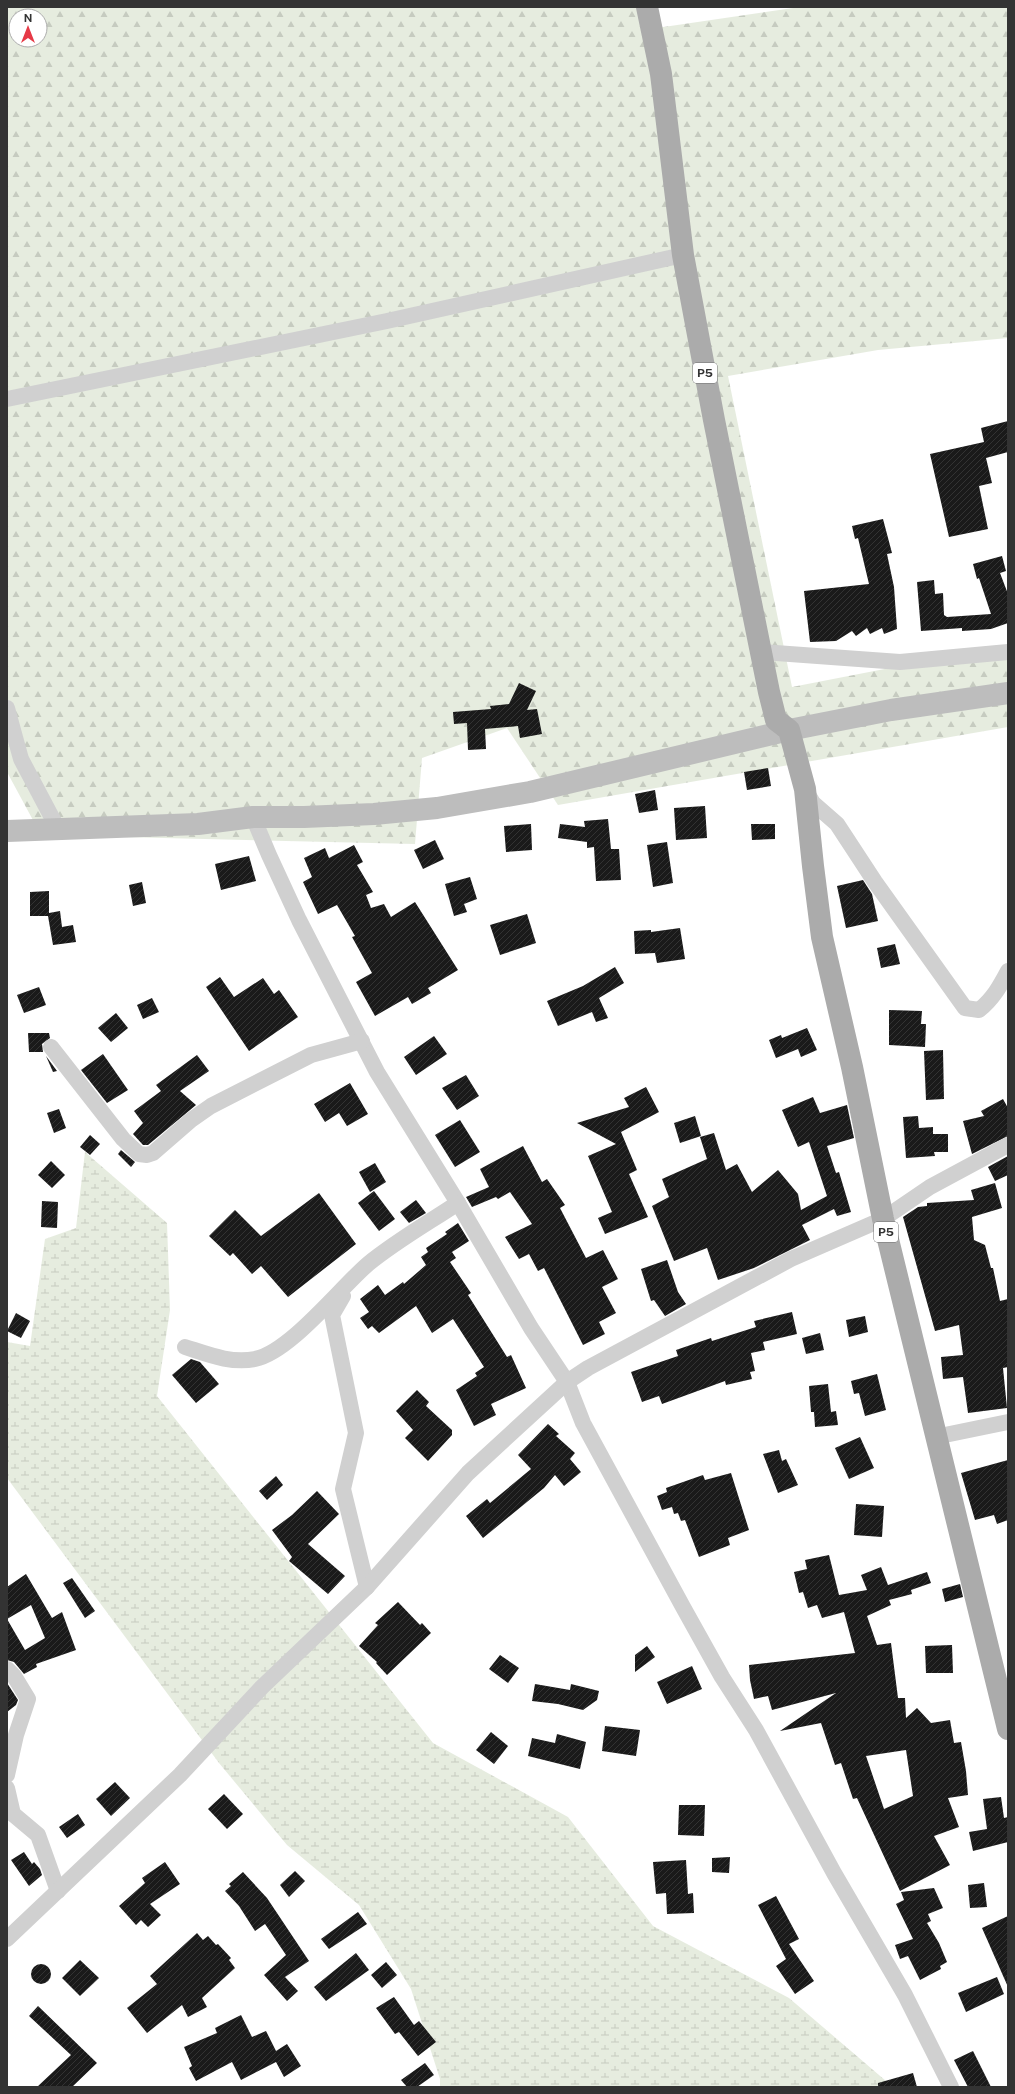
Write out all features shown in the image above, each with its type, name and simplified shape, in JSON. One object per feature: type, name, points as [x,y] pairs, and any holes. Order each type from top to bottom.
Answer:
[{"type":"main road","name":"P5","points":[[647,7],[661,74],[683,255],[714,420],[761,652],[776,720],[789,730],[806,789],[813,866],[822,937],[852,1067],[883,1219],[935,1437],[1008,1729]]},
{"type":"street","points":[[7,399],[387,321],[683,255]]},
{"type":"street","points":[[761,652],[900,662],[1008,652]]},
{"type":"street","points":[[7,832],[198,824],[253,817],[304,817],[404,812],[487,801],[789,730],[891,710],[1008,692]]},
{"type":"street","points":[[7,708],[21,759],[58,829]]},
{"type":"street","points":[[806,789],[813,803],[837,824],[875,882],[965,1008],[979,1010],[988,1003],[998,990],[1008,971]]},
{"type":"street","points":[[253,817],[293,906],[377,1072],[458,1203],[531,1328],[567,1382],[583,1423],[722,1677],[756,1730],[834,1873],[905,1995],[951,2087]]},
{"type":"street","points":[[51,1047],[86,1090],[111,1126],[139,1154],[147,1155],[153,1152],[191,1120],[212,1106],[311,1055],[362,1041]]},
{"type":"street","points":[[7,1939],[180,1775],[262,1687],[367,1587],[468,1473],[567,1382],[588,1368],[791,1259],[883,1219],[930,1187],[1008,1145]]},
{"type":"street","points":[[185,1347],[234,1360],[256,1359],[282,1346],[352,1279],[390,1247],[458,1203]]},
{"type":"street","points":[[352,1279],[332,1315],[356,1433],[344,1489],[367,1587]]},
{"type":"street","points":[[935,1437],[1008,1422]]},
{"type":"street","points":[[7,1669],[14,1676],[28,1699],[16,1735],[7,1775]]},
{"type":"street","points":[[7,1788],[13,1814],[38,1835],[58,1891]]},
{"type":"green space","points":[[7,7],[644,7],[650,29],[800,7],[1008,7],[1008,338],[878,350],[728,376],[792,687],[1008,645],[1008,727],[558,805],[507,728],[422,758],[415,844],[41,835],[7,772]]},
{"type":"green space","points":[[85,1152],[167,1223],[170,1310],[157,1396],[433,1743],[568,1817],[653,1926],[789,1998],[893,2087],[440,2087],[440,2079],[411,1989],[359,1905],[287,1845],[219,1763],[7,1478],[7,1342],[30,1346],[45,1239],[76,1228]]},
{"type":"building","points":[[1008,421],[1008,452],[986,458],[992,483],[979,486],[988,529],[949,537],[930,454],[984,442],[981,428]]},
{"type":"building","points":[[883,519],[892,553],[887,554],[894,587],[897,629],[884,634],[882,628],[870,634],[867,628],[856,636],[852,631],[836,641],[810,642],[804,591],[869,584],[858,538],[855,539],[852,526]]},
{"type":"building","points":[[1002,556],[1006,571],[1000,573],[1008,594],[1008,623],[991,629],[962,631],[962,628],[921,631],[917,582],[934,580],[935,594],[943,593],[944,615],[947,617],[991,614],[979,578],[977,579],[973,564]]},
{"type":"building","points":[[519,683],[536,691],[527,710],[537,709],[542,734],[520,738],[518,726],[485,729],[486,749],[468,750],[467,723],[454,724],[453,712],[491,709],[490,706],[509,704]]},
{"type":"building","points":[[768,768],[771,786],[747,790],[744,772]]},
{"type":"building","points":[[655,790],[658,810],[639,813],[635,794]]},
{"type":"building","points":[[705,806],[707,838],[676,840],[674,808]]},
{"type":"building","points":[[608,819],[611,849],[619,849],[621,880],[596,881],[594,847],[587,848],[587,842],[558,838],[560,824],[585,827],[584,821]]},
{"type":"building","points":[[531,824],[532,850],[506,852],[504,826]]},
{"type":"building","points":[[751,824],[775,824],[775,839],[752,840]]},
{"type":"building","points":[[435,840],[444,859],[423,869],[414,850]]},
{"type":"building","points":[[667,842],[673,883],[653,887],[647,845]]},
{"type":"building","points":[[354,845],[363,862],[357,865],[373,892],[366,895],[371,908],[384,904],[391,917],[415,902],[458,970],[428,988],[431,993],[412,1004],[408,997],[375,1016],[356,982],[372,973],[352,937],[355,936],[337,905],[318,914],[303,882],[312,877],[304,858],[325,848],[329,858]]},
{"type":"building","points":[[249,856],[256,881],[221,890],[215,864]]},
{"type":"building","points":[[470,877],[477,899],[464,904],[467,912],[454,916],[445,884]]},
{"type":"building","points":[[863,880],[872,894],[878,921],[846,928],[837,886]]},
{"type":"building","points":[[142,882],[146,903],[133,906],[129,885]]},
{"type":"building","points":[[49,891],[49,913],[60,911],[62,927],[73,925],[76,942],[53,945],[48,916],[30,916],[30,892]]},
{"type":"building","points":[[527,914],[536,943],[500,955],[490,925]]},
{"type":"building","points":[[680,928],[685,959],[657,963],[655,953],[635,954],[634,931],[651,930],[651,932]]},
{"type":"building","points":[[895,944],[900,964],[881,968],[877,948]]},
{"type":"building","points":[[615,967],[624,983],[599,998],[608,1018],[596,1022],[592,1012],[558,1026],[547,1001],[583,986]]},
{"type":"building","points":[[220,977],[234,997],[263,978],[274,994],[279,990],[298,1017],[249,1051],[206,987]]},
{"type":"building","points":[[39,987],[46,1005],[24,1013],[17,995]]},
{"type":"building","points":[[152,998],[159,1012],[143,1019],[137,1005]]},
{"type":"building","points":[[889,1010],[922,1011],[921,1024],[926,1024],[925,1047],[889,1045]]},
{"type":"building","points":[[116,1013],[128,1028],[111,1042],[98,1028]]},
{"type":"building","points":[[807,1028],[817,1050],[801,1057],[798,1049],[776,1058],[769,1040],[781,1035],[782,1038]]},
{"type":"building","points":[[28,1033],[49,1033],[50,1038],[42,1044],[43,1052],[29,1052]]},
{"type":"building","points":[[434,1036],[447,1054],[416,1075],[404,1057]]},
{"type":"building","points":[[943,1050],[944,1099],[926,1100],[924,1051]]},
{"type":"building","points":[[103,1054],[128,1090],[107,1103],[81,1070]]},
{"type":"building","points":[[197,1055],[209,1071],[180,1091],[196,1105],[148,1145],[143,1145],[133,1134],[143,1123],[134,1111],[161,1091],[156,1085]]},
{"type":"building","points":[[46,1056],[57,1071],[53,1072]]},
{"type":"building","points":[[466,1075],[479,1096],[457,1110],[442,1088]]},
{"type":"building","points":[[350,1083],[368,1114],[347,1126],[339,1113],[325,1122],[314,1104]]},
{"type":"building","points":[[646,1087],[659,1112],[621,1132],[637,1170],[629,1174],[648,1217],[605,1234],[598,1218],[612,1212],[588,1156],[616,1144],[577,1123],[629,1107],[624,1098]]},
{"type":"building","points":[[813,1097],[820,1113],[847,1105],[854,1138],[827,1146],[836,1173],[839,1172],[851,1212],[837,1216],[834,1209],[802,1225],[810,1240],[754,1268],[718,1280],[707,1248],[674,1261],[652,1206],[669,1197],[662,1179],[707,1159],[700,1137],[714,1133],[726,1170],[737,1164],[752,1192],[778,1170],[798,1194],[801,1210],[827,1196],[809,1142],[798,1147],[782,1110]]},
{"type":"building","points":[[1003,1099],[1008,1108],[1008,1136],[972,1154],[963,1121],[984,1116],[981,1111]]},
{"type":"building","points":[[59,1109],[66,1128],[54,1133],[47,1113]]},
{"type":"building","points":[[695,1116],[701,1136],[680,1143],[674,1123]]},
{"type":"building","points":[[918,1116],[919,1128],[933,1127],[933,1134],[948,1134],[948,1152],[934,1152],[935,1156],[906,1158],[903,1117]]},
{"type":"building","points":[[460,1120],[480,1152],[455,1167],[435,1135]]},
{"type":"building","points":[[90,1135],[100,1144],[90,1155],[80,1147]]},
{"type":"building","points":[[523,1146],[542,1182],[547,1179],[565,1205],[560,1208],[586,1258],[603,1250],[618,1279],[602,1287],[616,1313],[599,1322],[605,1334],[583,1345],[544,1268],[538,1271],[529,1254],[519,1259],[505,1237],[532,1224],[510,1192],[498,1199],[496,1197],[472,1207],[466,1197],[489,1187],[480,1169]]},
{"type":"building","points":[[121,1150],[135,1162],[131,1167],[118,1154]]},
{"type":"building","points":[[1008,1156],[1008,1175],[995,1181],[988,1167]]},
{"type":"building","points":[[51,1161],[65,1175],[52,1188],[38,1175]]},
{"type":"building","points":[[375,1163],[386,1182],[370,1192],[359,1172]]},
{"type":"building","points":[[995,1183],[1002,1208],[972,1217],[974,1240],[985,1245],[991,1268],[993,1268],[1000,1301],[1008,1299],[1008,1367],[1003,1368],[1007,1408],[968,1413],[963,1377],[943,1379],[941,1357],[963,1355],[959,1325],[935,1331],[903,1217],[918,1207],[927,1206],[927,1203],[974,1200],[971,1190]]},
{"type":"building","points":[[374,1191],[395,1219],[379,1231],[358,1203]]},
{"type":"building","points":[[319,1193],[356,1244],[288,1297],[261,1266],[252,1274],[233,1253],[230,1256],[209,1236],[235,1210],[261,1236]]},
{"type":"building","points":[[416,1200],[426,1213],[409,1223],[400,1212]]},
{"type":"building","points":[[42,1201],[58,1202],[57,1228],[41,1227]]},
{"type":"building","points":[[458,1223],[469,1241],[452,1252],[456,1258],[450,1262],[471,1293],[468,1295],[507,1357],[511,1355],[526,1388],[491,1404],[496,1415],[474,1426],[456,1390],[477,1376],[475,1373],[484,1367],[453,1319],[432,1333],[416,1306],[379,1333],[372,1326],[368,1329],[360,1318],[369,1312],[360,1299],[378,1285],[385,1295],[403,1282],[404,1284],[426,1265],[421,1257],[428,1252],[426,1248],[447,1234],[445,1232]]},
{"type":"building","points":[[667,1260],[678,1292],[686,1304],[665,1316],[654,1300],[651,1301],[641,1269]]},
{"type":"building","points":[[792,1312],[797,1334],[763,1342],[765,1350],[751,1353],[755,1371],[750,1372],[752,1379],[726,1385],[725,1381],[662,1404],[659,1396],[642,1402],[631,1372],[678,1356],[676,1350],[711,1338],[712,1341],[756,1327],[754,1321]]},
{"type":"building","points":[[16,1313],[30,1321],[21,1338],[7,1331]]},
{"type":"building","points":[[865,1316],[868,1332],[849,1337],[846,1320]]},
{"type":"building","points":[[820,1333],[824,1350],[806,1354],[802,1338]]},
{"type":"building","points":[[191,1359],[200,1362],[219,1384],[196,1403],[172,1375]]},
{"type":"building","points":[[877,1374],[886,1410],[865,1416],[859,1393],[854,1394],[851,1381]]},
{"type":"building","points":[[828,1384],[831,1412],[836,1411],[838,1425],[815,1427],[814,1412],[811,1412],[809,1386]]},
{"type":"building","points":[[417,1390],[429,1402],[426,1406],[452,1430],[452,1435],[428,1461],[405,1438],[413,1430],[396,1411]]},
{"type":"building","points":[[548,1424],[559,1434],[556,1436],[575,1453],[570,1459],[581,1472],[564,1486],[555,1475],[544,1488],[483,1538],[466,1516],[487,1499],[490,1503],[531,1469],[518,1455]]},
{"type":"building","points":[[860,1437],[874,1468],[849,1479],[835,1448]]},
{"type":"building","points":[[779,1450],[782,1461],[786,1459],[798,1485],[778,1493],[763,1454]]},
{"type":"building","points":[[1008,1460],[1008,1520],[997,1524],[994,1515],[975,1520],[961,1473]]},
{"type":"building","points":[[731,1473],[749,1530],[728,1538],[730,1545],[699,1557],[685,1520],[681,1521],[678,1513],[674,1514],[672,1507],[662,1510],[657,1496],[667,1492],[666,1488],[703,1475],[705,1480]]},
{"type":"building","points":[[276,1476],[283,1485],[267,1500],[259,1491]]},
{"type":"building","points":[[317,1491],[339,1514],[308,1544],[345,1576],[328,1594],[289,1561],[292,1557],[272,1530],[292,1515]]},
{"type":"building","points":[[856,1504],[884,1506],[882,1537],[854,1535]]},
{"type":"building","points":[[829,1555],[839,1595],[867,1590],[861,1575],[881,1567],[888,1585],[927,1572],[931,1583],[911,1590],[912,1594],[889,1600],[891,1605],[867,1616],[877,1645],[891,1643],[898,1698],[905,1698],[906,1718],[917,1708],[931,1723],[950,1720],[954,1743],[961,1742],[966,1771],[968,1795],[948,1798],[959,1827],[934,1836],[950,1865],[900,1891],[857,1798],[853,1799],[841,1763],[835,1765],[821,1723],[780,1731],[836,1693],[772,1710],[768,1696],[754,1699],[749,1665],[855,1653],[844,1612],[822,1618],[817,1605],[808,1608],[803,1592],[799,1593],[794,1572],[807,1569],[805,1560]],"holes":[[[906,1750],[913,1796],[884,1809],[866,1756]]]},
{"type":"building","points":[[26,1574],[52,1618],[62,1612],[76,1650],[36,1664],[37,1667],[24,1674],[14,1662],[7,1660],[7,1587]],"holes":[[[31,1605],[45,1638],[25,1650],[7,1619]]]},
{"type":"building","points":[[72,1578],[95,1611],[85,1618],[63,1583]]},
{"type":"building","points":[[960,1584],[963,1597],[945,1602],[942,1589]]},
{"type":"building","points":[[398,1602],[420,1625],[422,1623],[431,1633],[387,1675],[376,1663],[377,1662],[359,1646],[378,1625],[375,1623]]},
{"type":"building","points":[[952,1645],[953,1673],[926,1673],[925,1646]]},
{"type":"building","points":[[647,1646],[655,1657],[635,1672],[635,1655]]},
{"type":"building","points":[[500,1655],[519,1668],[508,1683],[489,1669]]},
{"type":"building","points":[[692,1666],[702,1689],[667,1704],[657,1682]]},
{"type":"building","points":[[7,1683],[18,1700],[16,1705],[7,1712]]},
{"type":"building","points":[[535,1684],[570,1690],[571,1684],[599,1691],[597,1700],[583,1710],[558,1704],[532,1701]]},
{"type":"building","points":[[605,1726],[640,1730],[636,1756],[602,1751]]},
{"type":"building","points":[[491,1732],[508,1746],[494,1764],[476,1750]]},
{"type":"building","points":[[557,1734],[586,1742],[580,1769],[528,1756],[532,1738],[555,1743]]},
{"type":"building","points":[[115,1782],[130,1798],[111,1816],[96,1799]]},
{"type":"building","points":[[224,1794],[243,1814],[227,1829],[208,1809]]},
{"type":"building","points":[[1001,1797],[1004,1818],[1008,1817],[1008,1842],[973,1851],[969,1832],[987,1829],[983,1799]]},
{"type":"building","points":[[679,1805],[705,1805],[704,1836],[678,1835]]},
{"type":"building","points":[[78,1814],[85,1825],[67,1838],[59,1827]]},
{"type":"building","points":[[24,1852],[32,1864],[34,1862],[40,1869],[42,1875],[29,1886],[11,1860]]},
{"type":"building","points":[[730,1857],[729,1873],[712,1872],[712,1858]]},
{"type":"building","points":[[686,1860],[688,1894],[693,1893],[694,1913],[667,1914],[666,1893],[656,1894],[653,1862]]},
{"type":"building","points":[[165,1862],[180,1884],[150,1904],[161,1915],[148,1927],[141,1920],[136,1925],[119,1906],[145,1883],[142,1878]]},
{"type":"building","points":[[295,1871],[305,1881],[289,1897],[280,1885]]},
{"type":"building","points":[[243,1872],[267,1898],[309,1961],[285,1977],[298,1991],[287,2001],[264,1975],[286,1955],[265,1924],[255,1931],[239,1906],[225,1891],[231,1886],[229,1884]]},
{"type":"building","points":[[984,1883],[987,1907],[970,1908],[968,1885]]},
{"type":"building","points":[[934,1888],[943,1908],[928,1914],[931,1921],[927,1923],[939,1943],[947,1962],[940,1966],[941,1969],[920,1980],[908,1956],[900,1959],[895,1945],[913,1939],[896,1904],[904,1900],[901,1892]]},
{"type":"building","points":[[776,1896],[799,1939],[789,1944],[814,1981],[795,1994],[776,1966],[786,1959],[758,1905]]},
{"type":"building","points":[[358,1912],[367,1924],[329,1949],[321,1939]]},
{"type":"building","points":[[1008,1916],[1008,1987],[982,1928]]},
{"type":"building","points":[[197,1933],[203,1940],[208,1936],[216,1945],[218,1944],[231,1958],[229,1960],[235,1968],[202,1998],[207,2007],[188,2017],[182,2005],[147,2033],[127,2008],[157,1984],[150,1976]]},
{"type":"building","points":[[356,1953],[369,1970],[326,2001],[314,1987]]},
{"type":"building","points":[[80,1960],[99,1978],[80,1996],[62,1978]]},
{"type":"building","points":[[386,1962],[397,1975],[382,1988],[371,1975]]},
{"type":"building","points":[[41,1964],[48,1967],[51,1974],[48,1981],[41,1984],[34,1981],[31,1974],[34,1967]]},
{"type":"building","points":[[997,1977],[1004,1994],[966,2012],[958,1993]]},
{"type":"building","points":[[394,1997],[414,2025],[419,2021],[436,2042],[418,2056],[399,2032],[395,2034],[376,2008]]},
{"type":"building","points":[[38,2006],[97,2063],[72,2087],[37,2087],[71,2055],[29,2016]]},
{"type":"building","points":[[241,2015],[252,2037],[266,2031],[276,2051],[287,2044],[301,2066],[284,2077],[276,2062],[241,2080],[232,2062],[196,2081],[189,2068],[192,2066],[184,2047],[217,2033],[215,2028]]},
{"type":"building","points":[[973,2051],[991,2087],[968,2087],[954,2060]]},
{"type":"building","points":[[425,2063],[434,2075],[417,2087],[407,2087],[401,2080]]},
{"type":"building","points":[[913,2073],[917,2087],[878,2087],[878,2083]]}]
